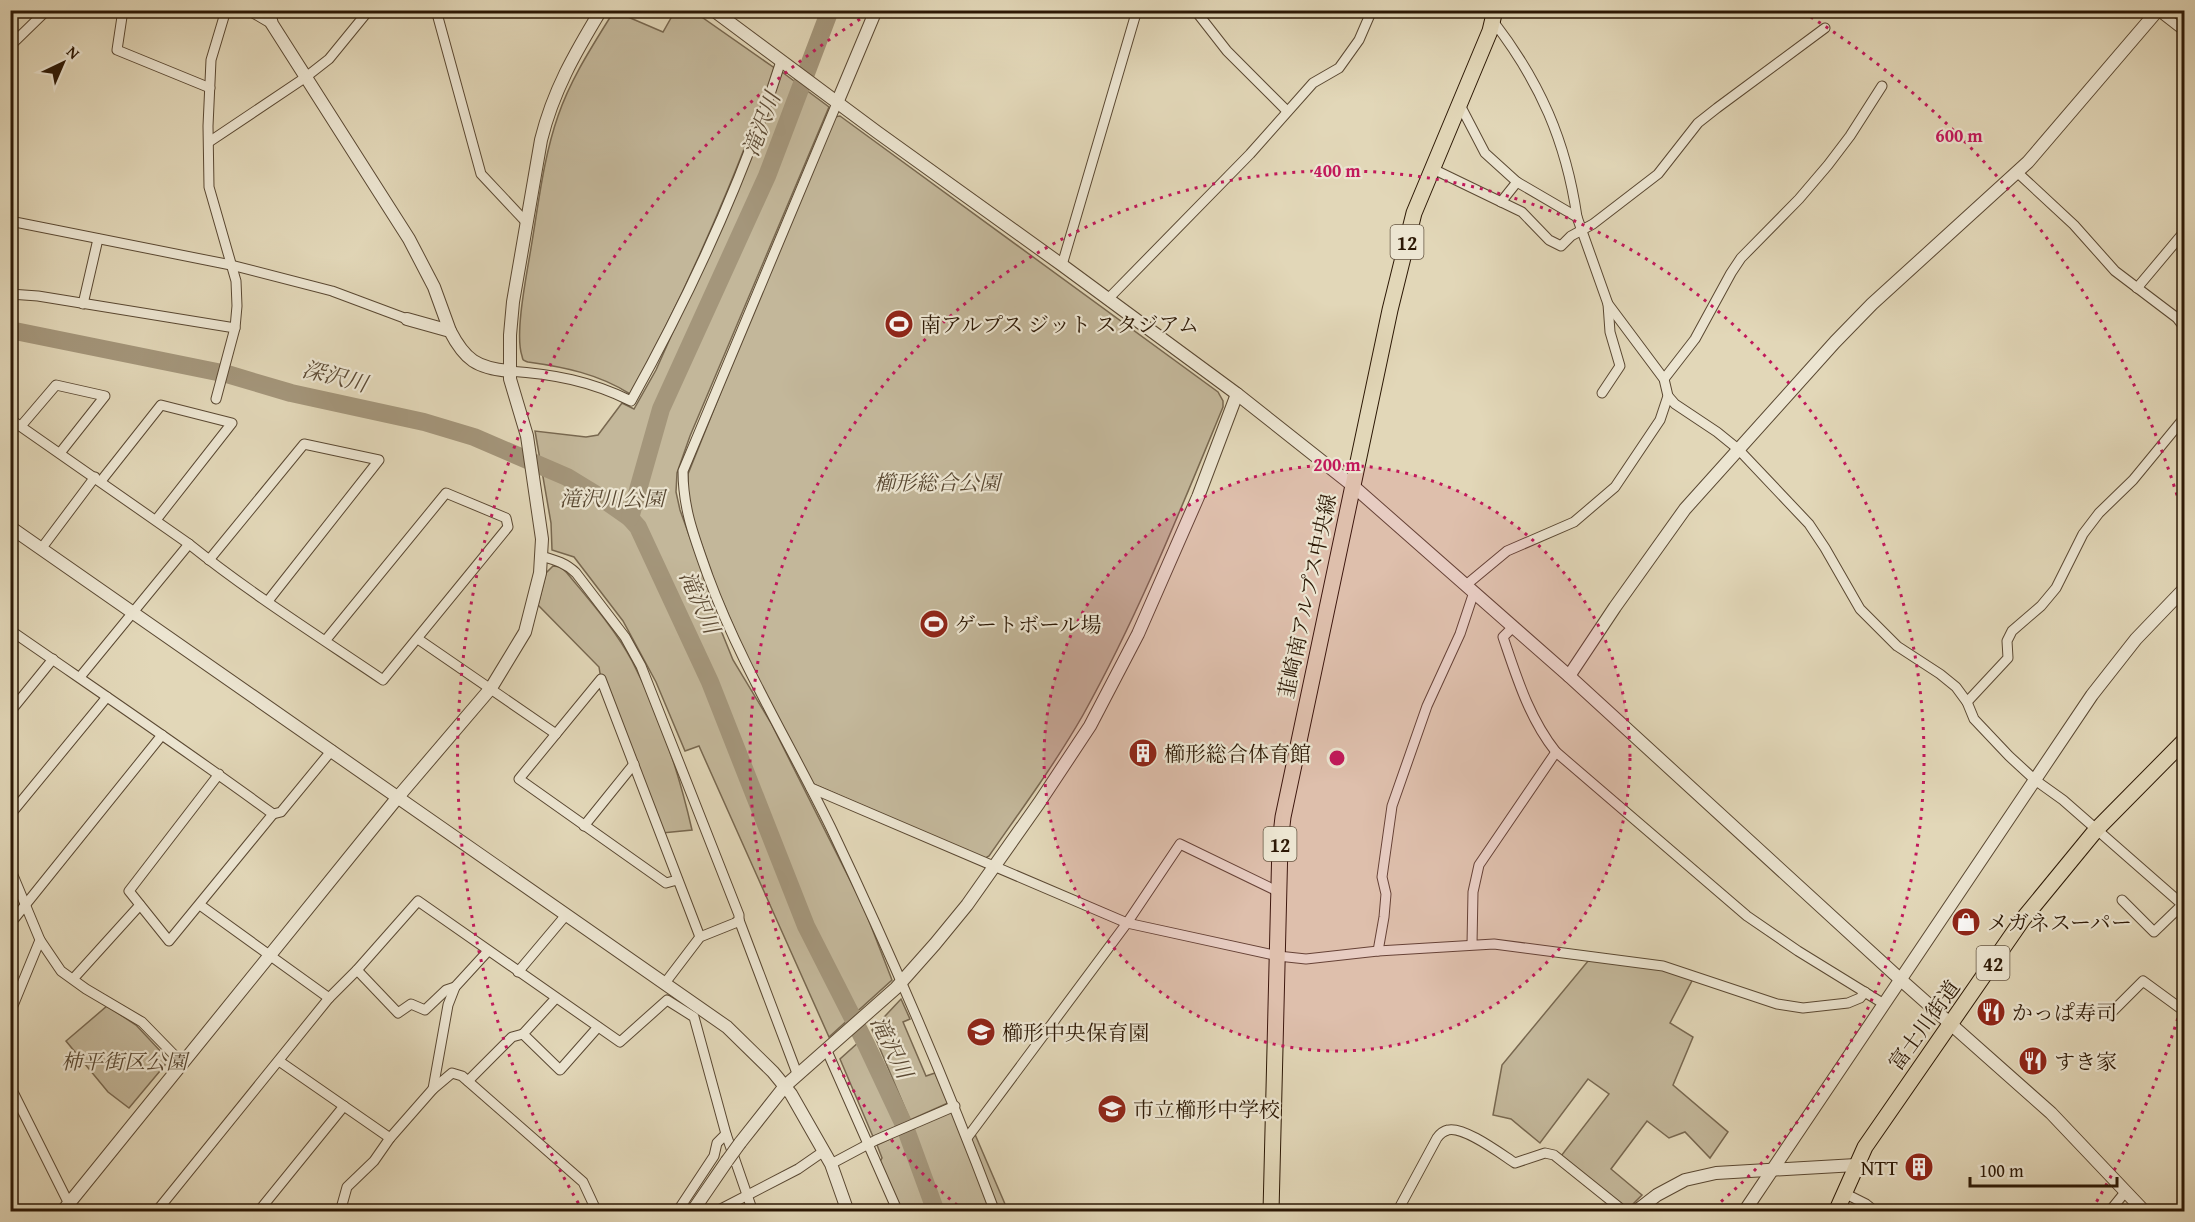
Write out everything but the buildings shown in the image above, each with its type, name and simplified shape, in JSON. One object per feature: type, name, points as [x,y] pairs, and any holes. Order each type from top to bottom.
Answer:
[{"type":"main road","name":"韮崎南アルプス中央線","points":[[1271,1212],[1280,843],[1283,817],[1352,485],[1390,310],[1414,213],[1460,105],[1494,16]]},
{"type":"main road","name":"富士川街道","points":[[1836,1212],[1865,1146],[2023,920],[2096,830],[2184,741]]},
{"type":"street","points":[[10,46],[47,10]]},
{"type":"street","points":[[123,10],[117,50],[210,88]]},
{"type":"street","points":[[216,399],[235,328],[237,306],[236,280],[209,187],[211,60],[226,10]]},
{"type":"street","points":[[248,10],[272,24]]},
{"type":"street","points":[[268,10],[272,24],[409,239],[434,287],[450,332],[457,344],[477,364],[488,369],[561,376],[591,384],[631,401],[660,348],[734,186],[783,63]]},
{"type":"street","points":[[209,142],[329,59],[369,10]]},
{"type":"street","points":[[436,10],[481,174],[526,222]]},
{"type":"street","points":[[10,1086],[68,1209],[182,1063],[398,797],[491,688],[525,632],[540,573],[542,538],[525,428],[509,371],[513,302],[540,140],[547,116],[557,88],[602,10]]},
{"type":"street","points":[[713,10],[834,101],[1238,394],[1352,485],[1569,676],[1901,980],[2051,1113],[2145,1212]]},
{"type":"street","points":[[876,10],[834,101],[683,471],[684,496],[687,516],[718,603],[872,915],[899,985],[955,1106],[995,1212]]},
{"type":"street","points":[[1062,265],[1137,10]]},
{"type":"street","points":[[1195,10],[1227,51],[1287,111]]},
{"type":"street","points":[[1108,299],[1250,154],[1313,83],[1339,68],[1359,40],[1372,10]]},
{"type":"street","points":[[1569,676],[1685,508],[1872,304],[2018,173],[2157,11],[2184,31]]},
{"type":"street","points":[[1494,16],[1536,85],[1552,118],[1573,187],[1578,217],[1608,304],[1610,332],[1620,366],[1602,393]]},
{"type":"street","points":[[1433,170],[1522,212],[1549,240],[1561,246],[1571,236],[1602,217],[1658,174],[1698,123],[1716,108],[1825,28]]},
{"type":"street","points":[[1664,379],[1695,339],[1741,258],[1799,199],[1828,165],[1882,86]]},
{"type":"street","points":[[1460,105],[1485,153],[1517,182],[1578,217]]},
{"type":"street","points":[[2018,173],[2074,225],[2115,271],[2184,327]]},
{"type":"street","points":[[1501,202],[1517,182]]},
{"type":"street","points":[[10,221],[231,265],[332,291],[407,319],[450,332]]},
{"type":"street","points":[[2137,288],[2184,232]]},
{"type":"street","points":[[83,304],[98,239]]},
{"type":"street","points":[[10,294],[235,328]]},
{"type":"street","points":[[1608,304],[1664,379],[1668,396],[1675,404],[1718,432],[1738,449],[1809,524],[1826,548],[1860,609],[1897,646],[1956,687],[1968,702],[1974,719],[1986,734],[2035,780],[2063,800],[2183,905],[2154,932],[2122,900]]},
{"type":"street","points":[[21,426],[56,385],[105,396],[60,453]]},
{"type":"street","points":[[692,1212],[740,1143],[785,1086],[899,985],[959,915],[1090,726],[1138,634],[1198,497],[1238,394]]},
{"type":"street","points":[[1378,951],[1386,894],[1382,878],[1392,806],[1427,706],[1460,634],[1470,589],[1507,551],[1574,522],[1615,487],[1660,420],[1668,396]]},
{"type":"street","points":[[41,549],[160,405],[232,423],[156,520]]},
{"type":"street","points":[[1968,702],[2008,658],[2007,641],[2012,631],[2041,606],[2056,588],[2083,534],[2099,513],[2133,480],[2184,418]]},
{"type":"street","points":[[10,419],[156,520],[209,560],[325,641],[383,680],[508,527],[506,518],[446,493],[325,641]]},
{"type":"street","points":[[209,560],[304,444],[379,460],[268,601]]},
{"type":"street","points":[[10,527],[727,1027],[785,1086],[831,1164],[848,1212]]},
{"type":"street","points":[[80,677],[189,544]]},
{"type":"street","points":[[541,556],[563,563],[576,573],[625,637],[641,666],[739,915],[798,1076]]},
{"type":"street","points":[[1744,1212],[2092,695],[2115,665],[2184,589]]},
{"type":"street","points":[[1513,627],[1503,637],[1528,708],[1543,736],[1556,752],[1747,916],[1798,951],[1884,1004]]},
{"type":"street","points":[[10,630],[219,774],[273,814]]},
{"type":"street","points":[[418,639],[556,734]]},
{"type":"street","points":[[10,712],[53,659]]},
{"type":"street","points":[[677,880],[666,883],[519,779],[601,679],[700,938]]},
{"type":"street","points":[[10,815],[107,697]]},
{"type":"street","points":[[10,924],[162,735]]},
{"type":"street","points":[[219,774],[129,891],[169,941],[273,814],[281,812],[332,750]]},
{"type":"street","points":[[1472,944],[1473,892],[1479,866],[1556,752]]},
{"type":"street","points":[[584,825],[634,764]]},
{"type":"street","points":[[811,788],[1127,923],[1278,956],[1305,959],[1472,944],[1505,945],[1664,966],[1777,1005],[1803,1008],[1838,1005],[1860,998],[1865,992]]},
{"type":"street","points":[[967,1138],[1127,923],[1180,844],[1279,892]]},
{"type":"street","points":[[10,868],[40,940],[61,971],[86,989],[142,1022],[182,1063]]},
{"type":"street","points":[[156,1212],[329,998],[418,901],[620,1042],[667,1000],[694,1017],[726,1134],[753,1212]]},
{"type":"street","points":[[73,979],[140,905]]},
{"type":"street","points":[[200,905],[329,998]]},
{"type":"street","points":[[518,972],[566,915]]},
{"type":"street","points":[[665,983],[700,938],[739,920]]},
{"type":"street","points":[[10,1013],[40,940]]},
{"type":"street","points":[[433,1089],[448,1005],[454,987],[488,951]]},
{"type":"street","points":[[357,970],[398,1013],[411,1004],[425,1010],[446,990],[454,987]]},
{"type":"street","points":[[2113,1011],[2143,981],[2184,1011]]},
{"type":"street","points":[[468,1081],[512,1037],[523,1034],[556,998]]},
{"type":"street","points":[[523,1034],[560,1070],[598,1027]]},
{"type":"street","points":[[830,1048],[872,1143],[898,1212]]},
{"type":"street","points":[[279,1061],[390,1138]]},
{"type":"street","points":[[340,1212],[347,1187],[374,1161],[390,1138],[433,1089],[452,1073],[462,1076],[583,1182],[597,1212]]},
{"type":"street","points":[[258,1212],[344,1106]]},
{"type":"street","points":[[831,1164],[942,1110],[955,1106]]},
{"type":"street","points":[[1397,1212],[1437,1138],[1449,1129],[1460,1131],[1487,1144],[1515,1163],[1545,1153],[1554,1155],[1625,1212]]},
{"type":"street","points":[[677,1212],[714,1156],[717,1143],[726,1134]]},
{"type":"street","points":[[715,1212],[798,1169],[824,1151]]},
{"type":"street","points":[[1635,1212],[1657,1195],[1685,1180],[1716,1173],[1856,1165]]},
{"type":"street","points":[[2109,1212],[2126,1191]]},
{"type":"street","points":[[1844,1193],[1876,1212]]},
{"type":"green space","points":[[614,11],[663,32],[675,11],[693,11],[776,69],[703,246],[630,394],[606,381],[581,372],[524,361],[520,346],[525,283],[542,178],[553,131],[576,75]]},
{"type":"green space","name":"滝沢川公園","points":[[782,72],[829,107],[690,436],[677,473],[676,492],[680,510],[710,593],[716,618],[733,660],[771,723],[864,908],[892,980],[829,1037],[699,746],[685,751],[656,682],[623,621],[574,557],[552,550],[551,523],[535,431],[586,437],[598,435],[622,403],[634,409],[656,370],[739,184]]},
{"type":"green space","name":"櫛形総合公園","points":[[840,116],[1218,392],[1223,401],[1223,407],[1158,563],[1103,678],[1049,769],[989,856],[984,859],[811,783],[745,653],[716,586],[688,505],[688,474],[834,117]]},
{"type":"green space","points":[[553,566],[561,567],[567,573],[610,626],[632,661],[651,701],[667,744],[692,830],[662,833],[601,679],[599,667],[538,605],[546,573]]},
{"type":"green space","points":[[1593,955],[1695,975],[1670,1023],[1693,1037],[1673,1085],[1728,1132],[1710,1158],[1685,1132],[1669,1138],[1647,1121],[1611,1169],[1642,1195],[1628,1209],[1561,1156],[1609,1094],[1588,1079],[1540,1143],[1511,1119],[1493,1115],[1502,1065]]},
{"type":"green space","points":[[901,999],[910,1019],[903,1022],[926,1076],[935,1073],[948,1103],[910,1120],[872,1030]]},
{"type":"green space","name":"柿平街区公園","points":[[107,1006],[136,1025],[165,1056],[165,1065],[129,1108],[108,1092],[66,1041]]},
{"type":"green space","points":[[860,1041],[898,1127],[874,1139],[840,1059]]},
{"type":"green space","points":[[955,1106],[995,1211],[936,1211],[913,1148],[913,1123]]},
{"type":"green space","points":[[974,1132],[1008,1211],[998,1211],[970,1138]]},
{"type":"green space","points":[[900,1134],[930,1211],[898,1211],[878,1165],[882,1158],[877,1145]]},
{"type":"waterway","name":"滝沢川","points":[[630,518],[661,409],[767,176],[830,10]]},
{"type":"waterway","name":"滝沢川","points":[[10,330],[227,374],[291,393],[424,422],[474,437],[567,477],[630,518],[638,527],[710,682],[806,926],[905,1127],[936,1212]]},
{"type":"place","name":"南アルプス ジット スタジアム","points":[[899,324]]},
{"type":"place","name":"ゲートボール場","points":[[934,624]]},
{"type":"place","name":"櫛形総合体育館","points":[[1143,753]]},
{"type":"place","name":"メガネスーパー","points":[[1966,922]]},
{"type":"place","name":"かっぱ寿司","points":[[1991,1012]]},
{"type":"place","name":"櫛形中央保育園","points":[[981,1032]]},
{"type":"place","name":"すき家","points":[[2033,1061]]},
{"type":"place","name":"市立櫛形中学校","points":[[1112,1109]]},
{"type":"place","name":"NTT","points":[[1919,1167]]},
{"type":"water label","name":"深沢川","points":[[335,376]]}]
